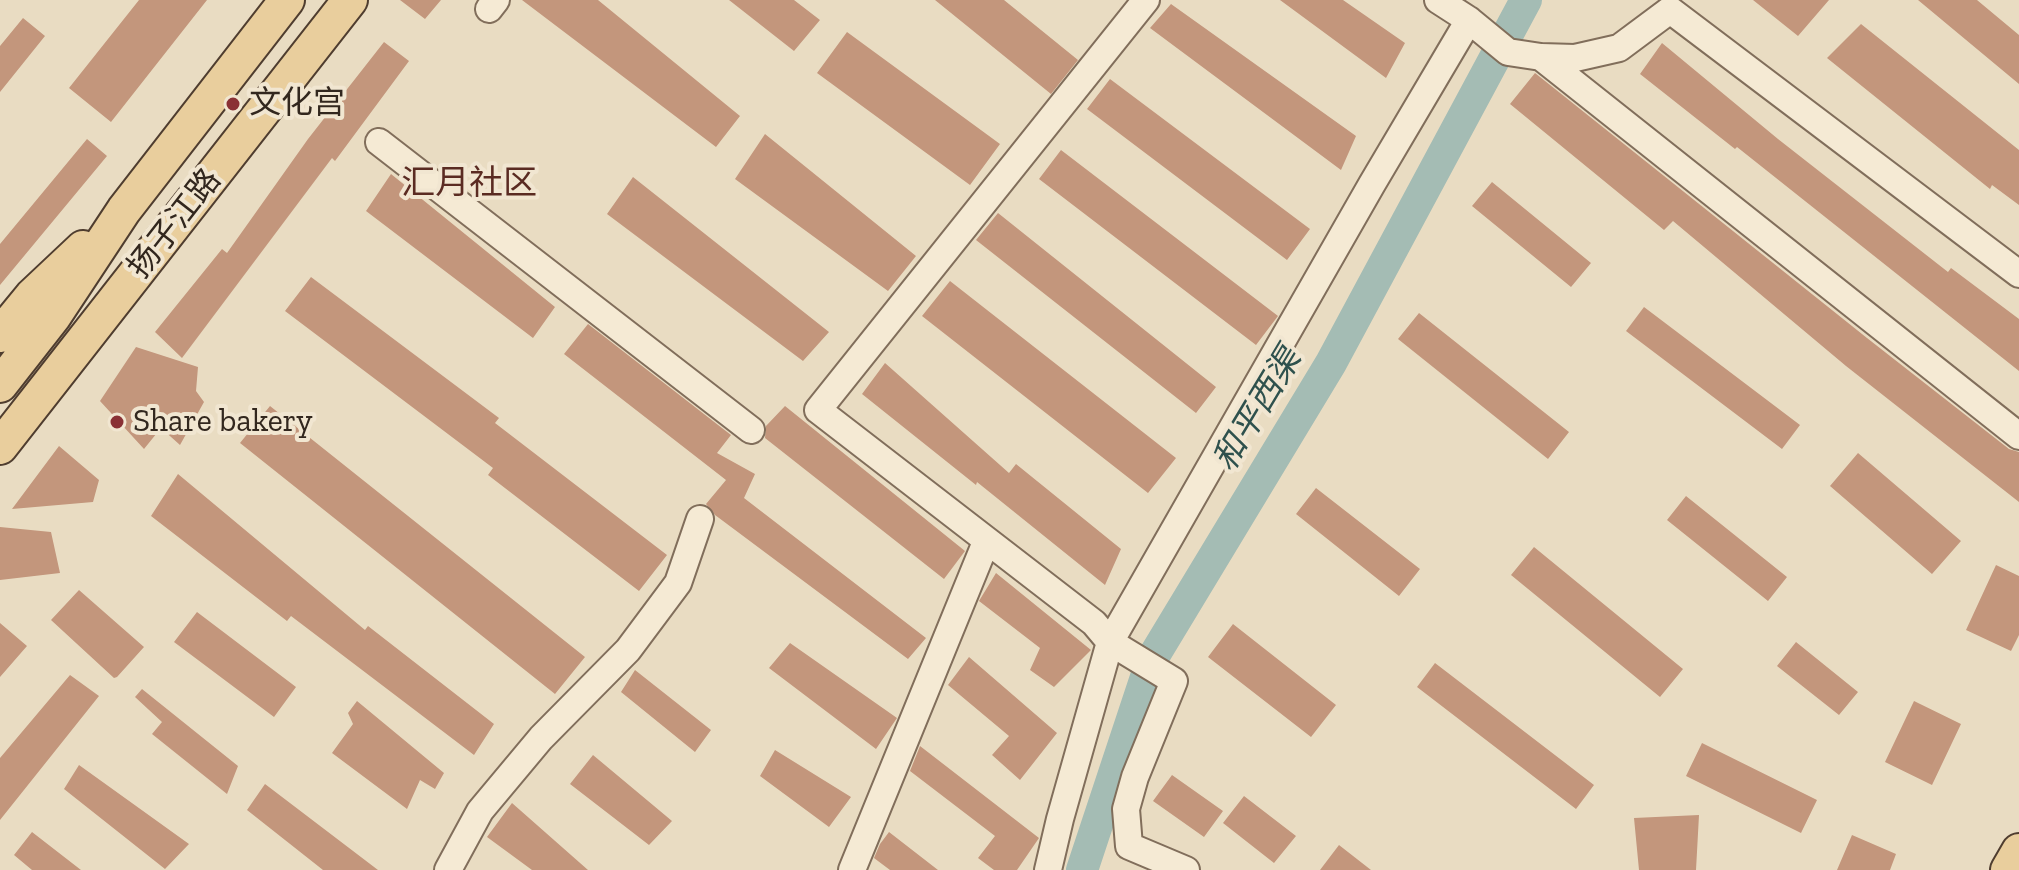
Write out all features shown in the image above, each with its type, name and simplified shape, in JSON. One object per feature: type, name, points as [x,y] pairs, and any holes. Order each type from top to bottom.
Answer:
[{"type":"main road","name":"扬子江路","points":[[0,385],[54,316],[124,210],[287,0]]},
{"type":"main road","name":"扬子江路","points":[[0,447],[350,0]]},
{"type":"main road","points":[[0,335],[32,296],[124,210]]},
{"type":"main road","points":[[2008,870],[2019,851]]},
{"type":"street","points":[[1146,0],[818,410],[1094,623],[1111,642],[1174,681],[1135,777],[1126,809],[1129,846],[1186,870]]},
{"type":"street","points":[[1438,0],[1470,20],[1508,52],[1541,57],[1575,58],[1619,48],[1670,10],[2019,274]]},
{"type":"street","points":[[1048,870],[1111,642],[1364,198],[1470,20]]},
{"type":"street","points":[[1541,57],[2019,436]]},
{"type":"street","points":[[379,142],[751,430]]},
{"type":"street","points":[[448,870],[480,811],[541,738],[628,650],[678,583],[700,519]]},
{"type":"street","points":[[852,870],[986,542]]},
{"type":"building","points":[[139,0],[207,0],[111,122],[69,88]]},
{"type":"building","points":[[400,0],[441,0],[425,19]]},
{"type":"building","points":[[522,0],[598,0],[740,116],[716,147]]},
{"type":"building","points":[[729,0],[794,0],[820,20],[794,51]]},
{"type":"building","points":[[935,0],[1004,0],[1078,60],[1051,94]]},
{"type":"building","points":[[1280,0],[1343,0],[1405,43],[1386,78]]},
{"type":"building","points":[[1753,0],[1829,0],[1798,36]]},
{"type":"building","points":[[1918,0],[1977,0],[2019,35],[2019,84]]},
{"type":"building","points":[[1171,4],[1356,136],[1341,170],[1150,28]]},
{"type":"building","points":[[23,18],[45,36],[0,92],[0,46]]},
{"type":"building","points":[[1861,24],[2019,150],[2019,205],[1992,185],[1990,189],[1827,58]]},
{"type":"building","points":[[847,32],[1000,144],[970,185],[817,73]]},
{"type":"building","points":[[384,42],[409,61],[182,358],[155,332],[222,249],[227,253],[308,139]]},
{"type":"building","points":[[1662,43],[1778,139],[1948,272],[1951,268],[2019,319],[2019,371],[1640,74]]},
{"type":"building","points":[[1535,73],[1867,338],[2009,449],[2019,452],[2019,502],[1846,366],[1673,221],[1664,230],[1510,104]]},
{"type":"building","points":[[1110,79],[1310,229],[1287,260],[1087,109]]},
{"type":"building","points":[[765,134],[916,256],[888,291],[735,179]]},
{"type":"building","points":[[87,139],[107,156],[0,285],[0,244]]},
{"type":"building","points":[[1061,150],[1278,316],[1256,345],[1039,179]]},
{"type":"building","points":[[391,174],[555,307],[533,338],[366,211]]},
{"type":"building","points":[[633,177],[829,332],[803,361],[607,214]]},
{"type":"building","points":[[1492,182],[1591,263],[1571,287],[1472,206]]},
{"type":"building","points":[[998,213],[1216,387],[1196,413],[976,240]]},
{"type":"building","points":[[311,277],[499,418],[495,423],[667,555],[639,591],[488,475],[493,468],[285,311]]},
{"type":"building","points":[[950,281],[1176,458],[1148,493],[922,316]]},
{"type":"building","points":[[1644,307],[1800,425],[1782,449],[1626,331]]},
{"type":"building","points":[[1419,313],[1569,432],[1548,459],[1398,339]]},
{"type":"building","points":[[588,324],[731,435],[717,453],[755,474],[744,498],[926,638],[908,659],[715,515],[706,504],[726,480],[564,354]]},
{"type":"building","points":[[136,347],[198,367],[196,391],[204,402],[180,445],[161,428],[144,449],[100,401]]},
{"type":"building","points":[[885,363],[1009,473],[1016,464],[1121,549],[1105,585],[862,394]]},
{"type":"building","points":[[270,406],[585,657],[555,694],[240,443]]},
{"type":"building","points":[[785,406],[965,551],[944,579],[765,438],[766,426]]},
{"type":"building","points":[[59,446],[99,480],[93,502],[12,509]]},
{"type":"building","points":[[1858,453],[1961,541],[1932,574],[1830,486]]},
{"type":"building","points":[[178,474],[365,630],[368,626],[494,724],[474,755],[291,616],[287,621],[151,516]]},
{"type":"building","points":[[1316,488],[1420,569],[1399,596],[1296,514]]},
{"type":"building","points":[[1686,496],[1787,577],[1768,601],[1667,520]]},
{"type":"building","points":[[0,527],[51,532],[60,573],[0,580]]},
{"type":"building","points":[[1534,547],[1683,669],[1660,697],[1511,575]]},
{"type":"building","points":[[1996,565],[2019,576],[2019,635],[2011,651],[1966,630]]},
{"type":"building","points":[[996,573],[1091,650],[1054,687],[1030,670],[1040,648],[979,601]]},
{"type":"building","points":[[79,590],[144,647],[117,677],[114,678],[51,620]]},
{"type":"building","points":[[197,612],[296,687],[274,717],[174,642]]},
{"type":"building","points":[[0,623],[27,646],[0,677]]},
{"type":"building","points":[[1233,624],[1336,705],[1311,737],[1208,657]]},
{"type":"building","points":[[1796,642],[1858,692],[1839,715],[1777,666]]},
{"type":"building","points":[[790,643],[897,718],[876,749],[769,668]]},
{"type":"building","points":[[969,657],[1057,733],[1020,780],[992,755],[1009,736],[948,685]]},
{"type":"building","points":[[1435,663],[1594,785],[1576,809],[1417,687]]},
{"type":"building","points":[[635,670],[711,730],[695,752],[621,692]]},
{"type":"building","points":[[70,675],[99,696],[0,820],[0,758]]},
{"type":"building","points":[[142,689],[238,766],[227,794],[152,734],[162,722],[135,697]]},
{"type":"building","points":[[357,701],[444,773],[435,789],[420,780],[407,809],[332,753],[353,724],[348,713]]},
{"type":"building","points":[[1914,701],[1961,724],[1932,785],[1885,762]]},
{"type":"building","points":[[1702,743],[1817,800],[1801,833],[1686,776]]},
{"type":"building","points":[[920,746],[1039,838],[1017,870],[994,870],[978,858],[995,836],[910,771]]},
{"type":"building","points":[[775,750],[851,797],[829,827],[760,776]]},
{"type":"building","points":[[593,755],[672,821],[649,845],[570,784]]},
{"type":"building","points":[[79,765],[189,844],[165,869],[64,789]]},
{"type":"building","points":[[1172,775],[1223,811],[1204,837],[1153,801]]},
{"type":"building","points":[[265,784],[378,870],[323,870],[247,810]]},
{"type":"building","points":[[1244,796],[1296,836],[1274,863],[1223,823]]},
{"type":"building","points":[[512,803],[588,870],[532,870],[487,837]]},
{"type":"building","points":[[1699,815],[1696,870],[1639,870],[1634,818]]},
{"type":"building","points":[[32,832],[81,870],[32,870],[14,855]]},
{"type":"building","points":[[889,832],[938,870],[890,870],[874,858]]},
{"type":"building","points":[[1852,835],[1896,854],[1890,870],[1837,870]]},
{"type":"building","points":[[1339,845],[1371,870],[1320,870]]},
{"type":"waterway","name":"和平西渠","points":[[1082,870],[1152,659],[1331,363],[1526,0]]},
{"type":"place","name":"文化宫","points":[[233,104]]},
{"type":"place","name":"Share bakery","points":[[117,422]]},
{"type":"district","name":"汇月社区","points":[[469,184]]}]
